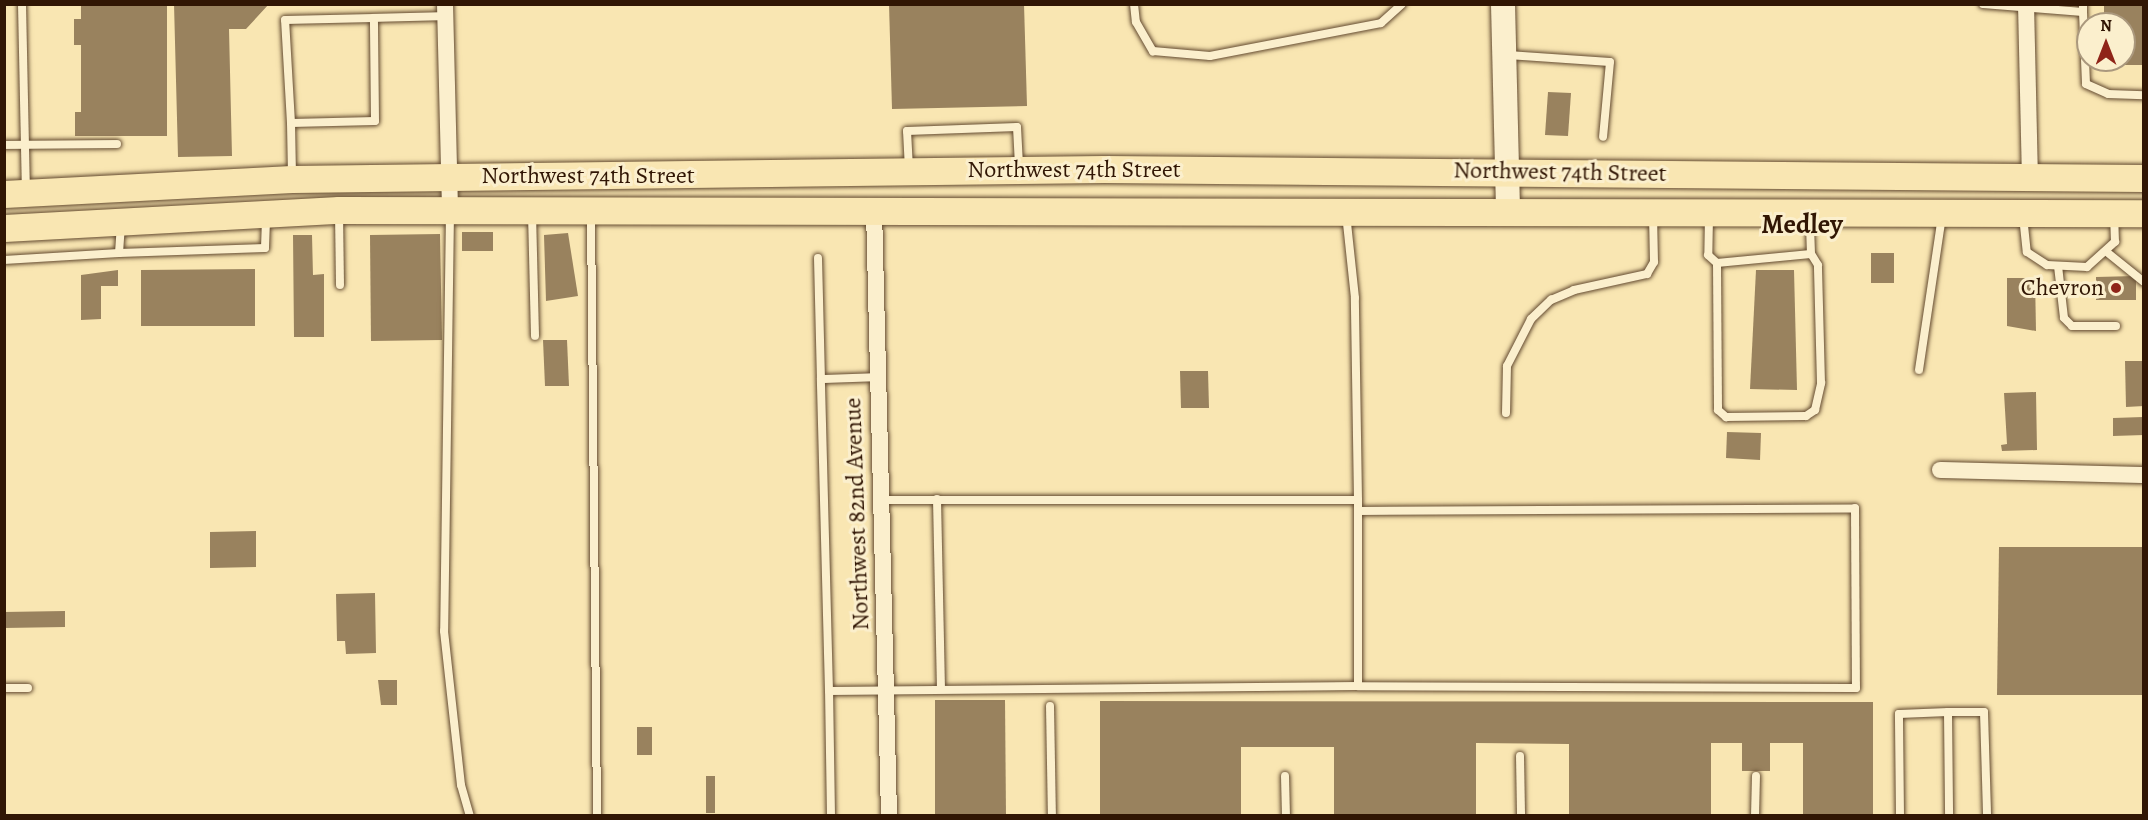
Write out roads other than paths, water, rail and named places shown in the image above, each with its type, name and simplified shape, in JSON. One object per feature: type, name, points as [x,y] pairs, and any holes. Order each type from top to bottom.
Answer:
[{"type":"main road","points":[[1503,4],[1508,212]]},
{"type":"main road","name":"Northwest 74th Street","points":[[15,193],[292,178],[1020,170],[1507,170],[1865,178],[2144,178]]},
{"type":"main road","points":[[1810,213],[1833,189],[1865,178]]},
{"type":"main road","name":"Northwest 74th Street","points":[[4,228],[266,212],[339,210],[2144,213]]},
{"type":"street","points":[[2026,7],[2030,179]]},
{"type":"street","points":[[445,10],[450,210]]},
{"type":"street","name":"Northwest 82nd Avenue","points":[[874,210],[889,816]]},
{"type":"street","points":[[1940,470],[2144,475]]},
{"type":"lane","points":[[15,193],[24,145],[22,4]]},
{"type":"lane","points":[[1134,4],[1136,22],[1153,51],[1210,56],[1381,23],[1402,4]]},
{"type":"lane","points":[[1983,4],[2083,8],[2086,84],[2108,94],[2144,95]]},
{"type":"lane","points":[[292,178],[285,20],[374,18],[445,10]]},
{"type":"lane","points":[[291,123],[375,121],[374,18]]},
{"type":"lane","points":[[1504,55],[1610,62],[1604,137]]},
{"type":"lane","points":[[910,171],[907,130],[1017,127],[1020,170]]},
{"type":"lane","points":[[4,145],[117,144]]},
{"type":"lane","points":[[532,209],[536,336]]},
{"type":"lane","points":[[591,209],[597,816]]},
{"type":"lane","points":[[339,210],[340,285]]},
{"type":"lane","points":[[450,210],[444,631],[461,784],[470,816]]},
{"type":"lane","points":[[4,260],[265,248],[266,212]]},
{"type":"lane","points":[[1709,212],[1708,255],[1717,264],[1718,410],[1726,417],[1806,416],[1815,410],[1821,383],[1818,265],[1811,255],[1810,213]]},
{"type":"lane","points":[[1919,370],[1942,212]]},
{"type":"lane","points":[[2023,212],[2028,252],[2047,265],[2087,267],[2108,253],[2115,242],[2114,213]]},
{"type":"lane","points":[[1346,213],[1355,298],[1358,686]]},
{"type":"lane","points":[[1506,413],[1507,366],[1531,319],[1551,300],[1574,290],[1647,274],[1654,262],[1653,213]]},
{"type":"lane","points":[[119,253],[122,220]]},
{"type":"lane","points":[[2108,253],[2144,282]]},
{"type":"lane","points":[[1717,264],[1811,255]]},
{"type":"lane","points":[[818,258],[831,816]]},
{"type":"lane","points":[[2058,266],[2064,318],[2072,326],[2116,326]]},
{"type":"lane","points":[[821,379],[877,377]]},
{"type":"lane","points":[[937,499],[941,689]]},
{"type":"lane","points":[[880,500],[1358,500]]},
{"type":"lane","points":[[829,691],[1358,686],[1857,688],[1856,508],[1358,512]]},
{"type":"lane","points":[[4,688],[28,688]]},
{"type":"lane","points":[[1050,706],[1052,816]]},
{"type":"lane","points":[[1900,816],[1899,714],[1948,712],[1984,712],[1987,816]]},
{"type":"lane","points":[[1948,712],[1949,816]]},
{"type":"lane","points":[[1520,756],[1521,816]]},
{"type":"lane","points":[[1285,776],[1286,816]]},
{"type":"lane","points":[[1755,816],[1756,776]]},
{"type":"place","name":"Chevron","points":[[2116,288]]},
{"type":"district","name":"Medley","points":[[1802,225]]}]
